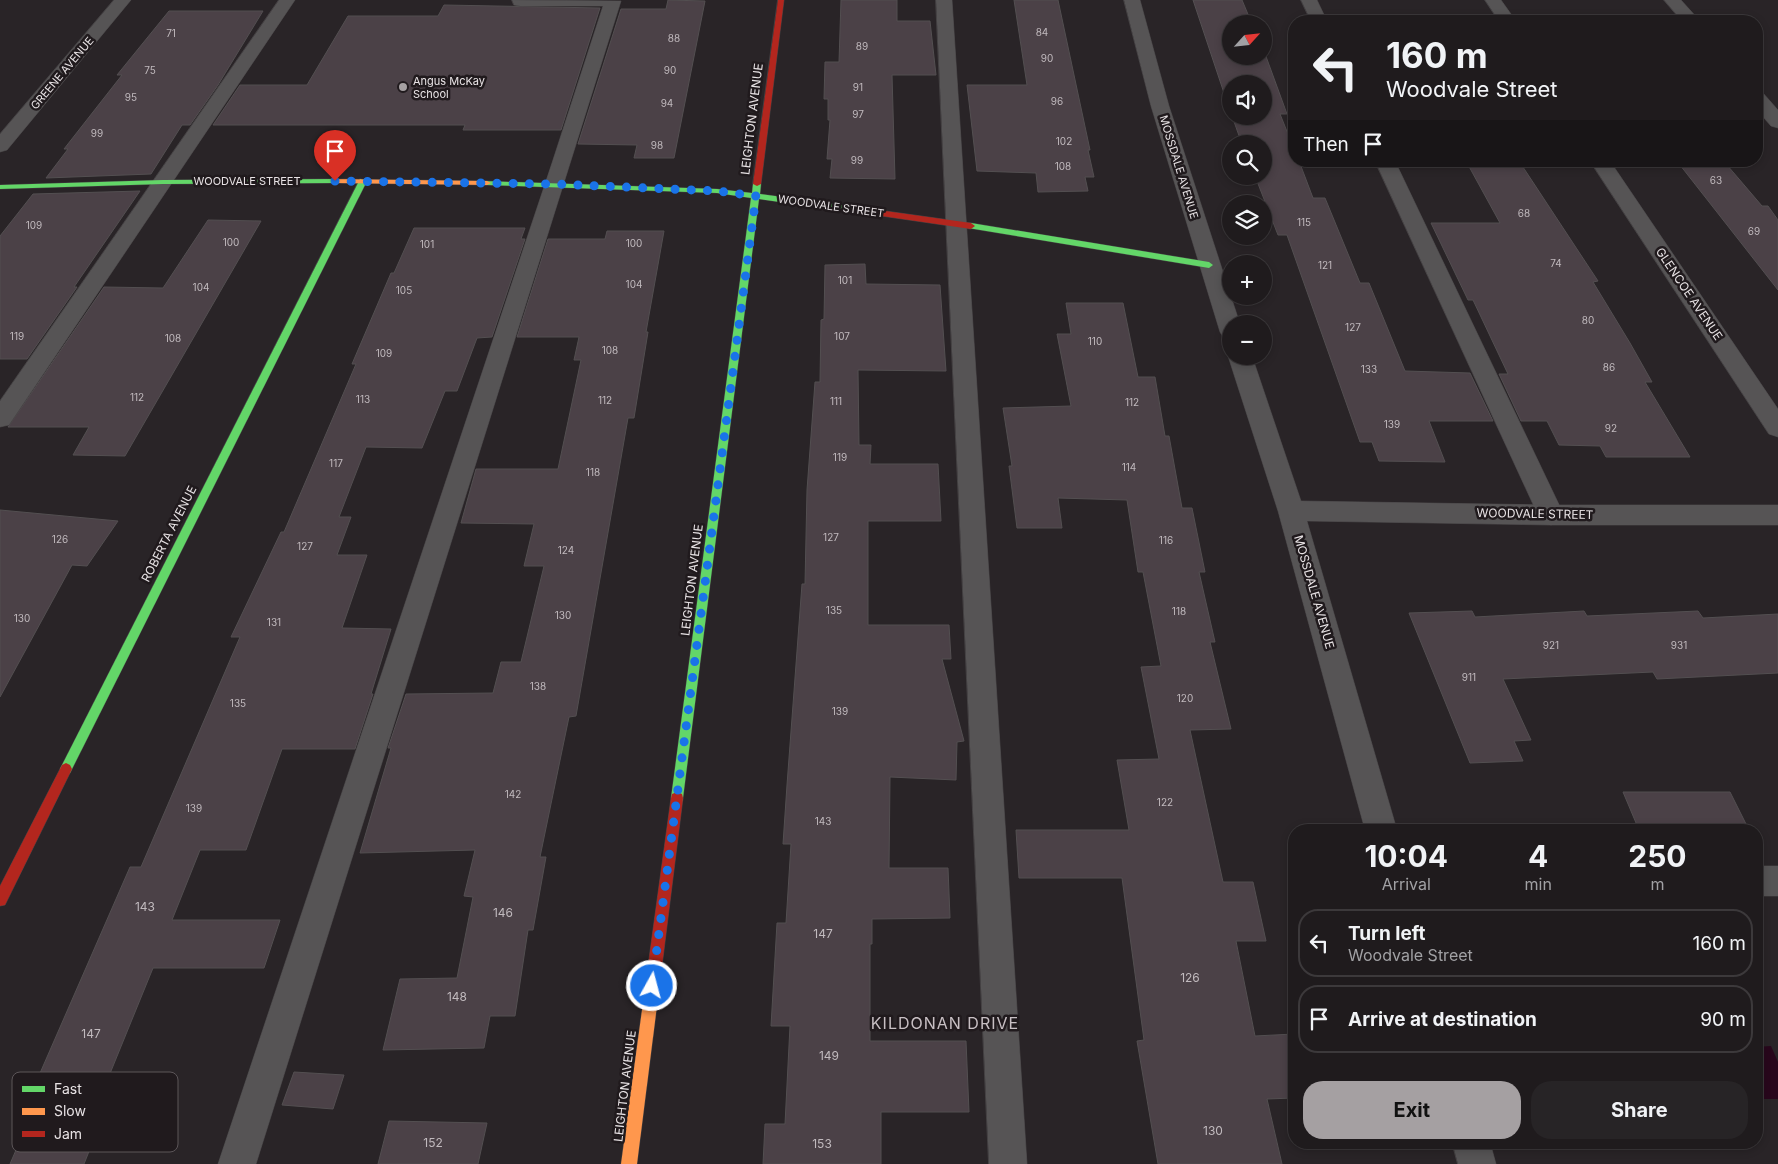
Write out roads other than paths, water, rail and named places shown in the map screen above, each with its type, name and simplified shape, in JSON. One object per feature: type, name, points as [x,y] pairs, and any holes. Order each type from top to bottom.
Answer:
[{"type":"street","name":"GREENE AVENUE","points":[[0,146],[123,0]]},
{"type":"street","points":[[0,419],[287,0]]},
{"type":"street","points":[[237,1164],[613,0],[520,1]]},
{"type":"street","name":"LEIGHTON AVENUE","points":[[629,1164],[781,0]]},
{"type":"street","points":[[944,0],[1008,1164]]},
{"type":"street","name":"MOSSDALE AVENUE","points":[[1132,0],[1160,106],[1225,315]]},
{"type":"street","points":[[1309,0],[1316,15]]},
{"type":"street","points":[[1493,0],[1503,15]]},
{"type":"street","points":[[1672,0],[1686,15]]},
{"type":"street","points":[[1763,105],[1778,122]]},
{"type":"street","points":[[1388,167],[1551,515]]},
{"type":"street","name":"GLENCOE AVENUE","points":[[1604,167],[1778,428]]},
{"type":"street","name":"WOODVALE STREET","points":[[0,187],[163,182],[363,181],[554,184],[717,191],[956,224],[1209,265]]},
{"type":"street","name":"ROBERTA AVENUE","points":[[0,900],[363,181]]},
{"type":"street","name":"MOSSDALE AVENUE","points":[[1243,365],[1291,511],[1379,824]]},
{"type":"street","name":"WOODVALE STREET","points":[[1291,511],[1551,515],[1778,515]]},
{"type":"street","points":[[1763,881],[1778,882]]},
{"type":"street","points":[[1473,1149],[1477,1164]]},
{"type":"place","name":"Angus McKay School","points":[[403,87]]},
{"type":"district","name":"KILDONAN DRIVE","points":[[945,1023]]}]
